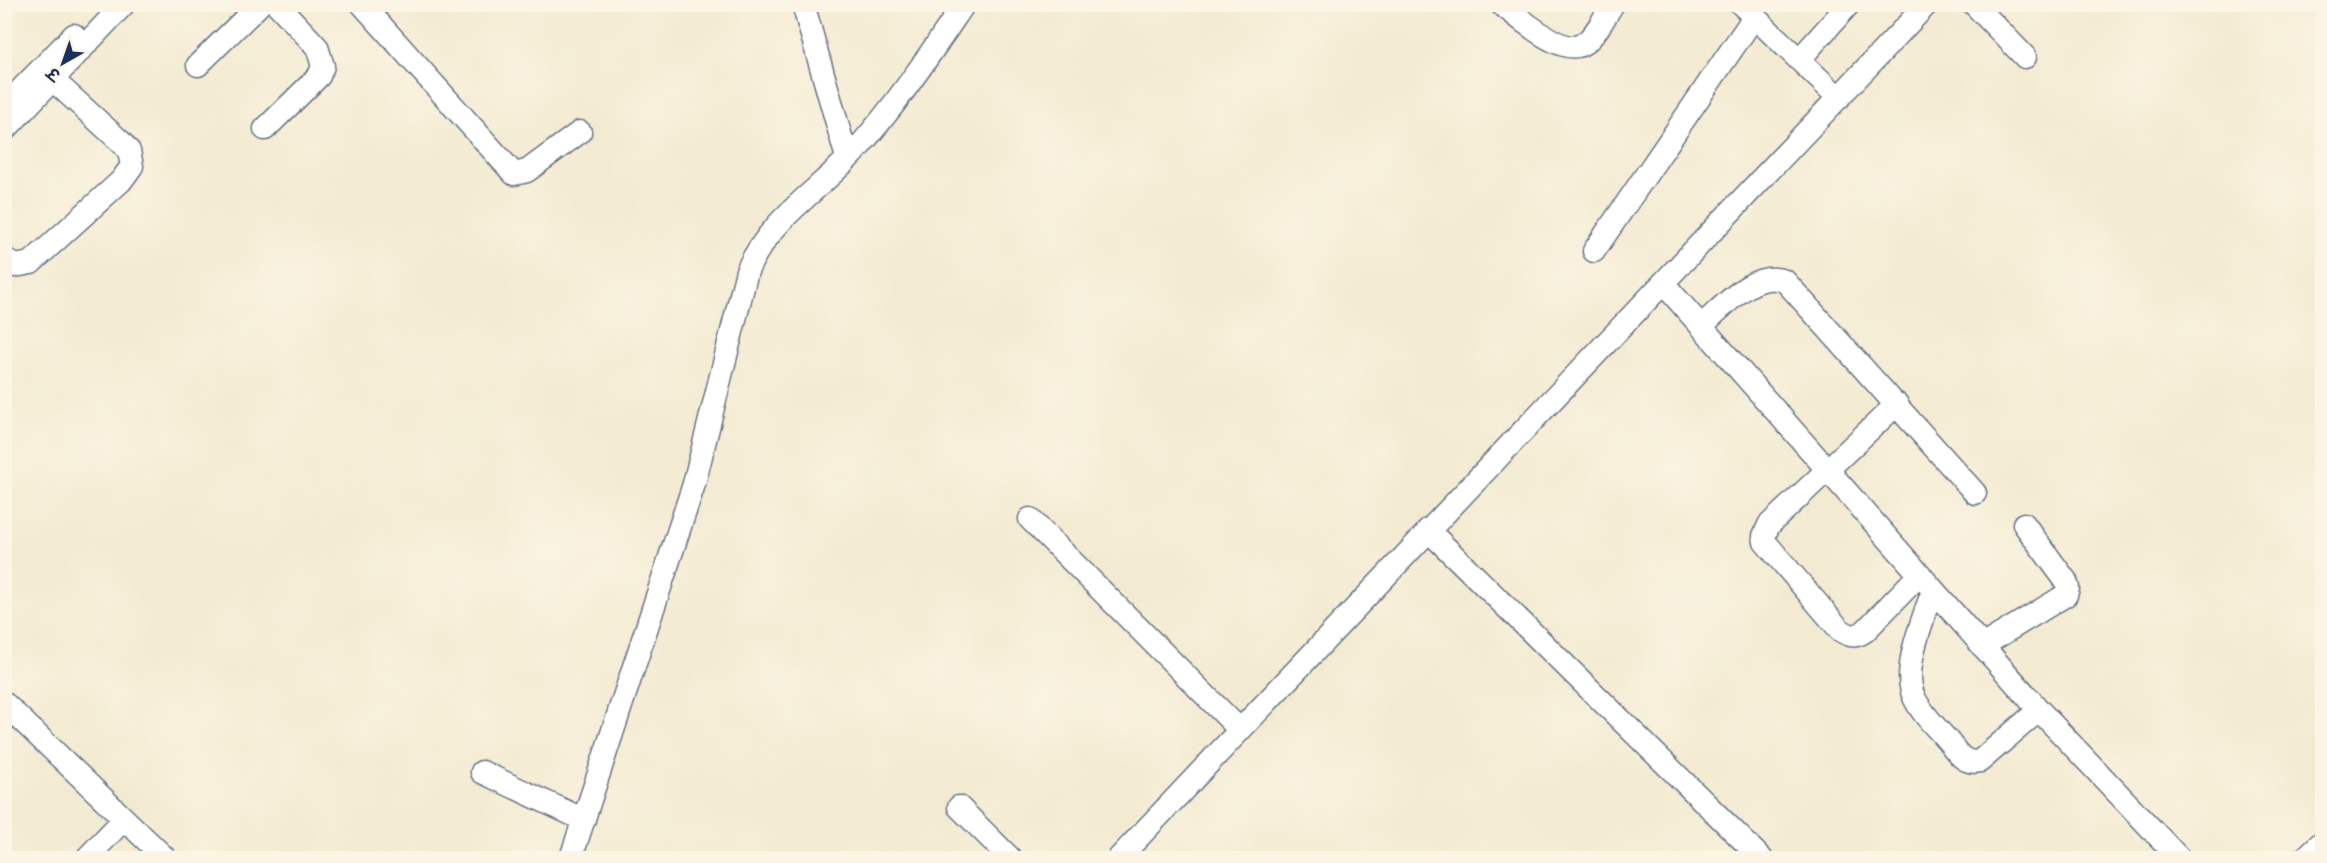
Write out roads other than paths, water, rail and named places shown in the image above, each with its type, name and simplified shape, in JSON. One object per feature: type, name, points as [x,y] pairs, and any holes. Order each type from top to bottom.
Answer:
[{"type":"street","points":[[4,107],[104,4]]},
{"type":"street","points":[[4,131],[124,4]]},
{"type":"street","points":[[198,65],[260,4]]},
{"type":"street","points":[[265,129],[319,76],[323,66],[317,47],[277,4]]},
{"type":"street","points":[[362,4],[514,174],[527,171],[580,132]]},
{"type":"street","points":[[803,4],[848,158]]},
{"type":"street","points":[[572,858],[694,484],[747,271],[755,253],[778,221],[848,158],[896,101],[964,4]]},
{"type":"street","points":[[1501,4],[1558,44],[1571,48],[1581,45],[1590,38],[1613,4]]},
{"type":"street","points":[[1799,60],[1849,4]]},
{"type":"street","points":[[1119,858],[1927,4]]},
{"type":"street","points":[[1974,4],[2025,57]]},
{"type":"street","points":[[1594,251],[1748,11],[1839,98]]},
{"type":"street","points":[[4,258],[15,266],[31,262],[121,181],[132,166],[132,159],[121,142],[53,80]]},
{"type":"street","points":[[1701,326],[1753,283],[1764,278],[1785,281],[1975,494]]},
{"type":"street","points":[[1663,283],[2039,710],[2179,858]]},
{"type":"street","points":[[1897,404],[1769,525],[1764,536],[1769,548],[1840,630],[1849,636],[1857,636],[1865,631],[1926,582]]},
{"type":"street","points":[[1030,519],[1240,730]]},
{"type":"street","points":[[1982,646],[2066,595],[2068,588],[2066,581],[2024,524]]},
{"type":"street","points":[[1428,530],[1761,858]]},
{"type":"street","points":[[1926,582],[1912,658],[1910,683],[1918,705],[1961,757],[1974,762],[1980,761],[2039,710]]},
{"type":"street","points":[[4,704],[165,858]]},
{"type":"street","points":[[483,772],[584,820]]},
{"type":"street","points":[[959,807],[1010,858]]},
{"type":"street","points":[[99,854],[124,819]]},
{"type":"street","points":[[2306,858],[2322,842]]}]
